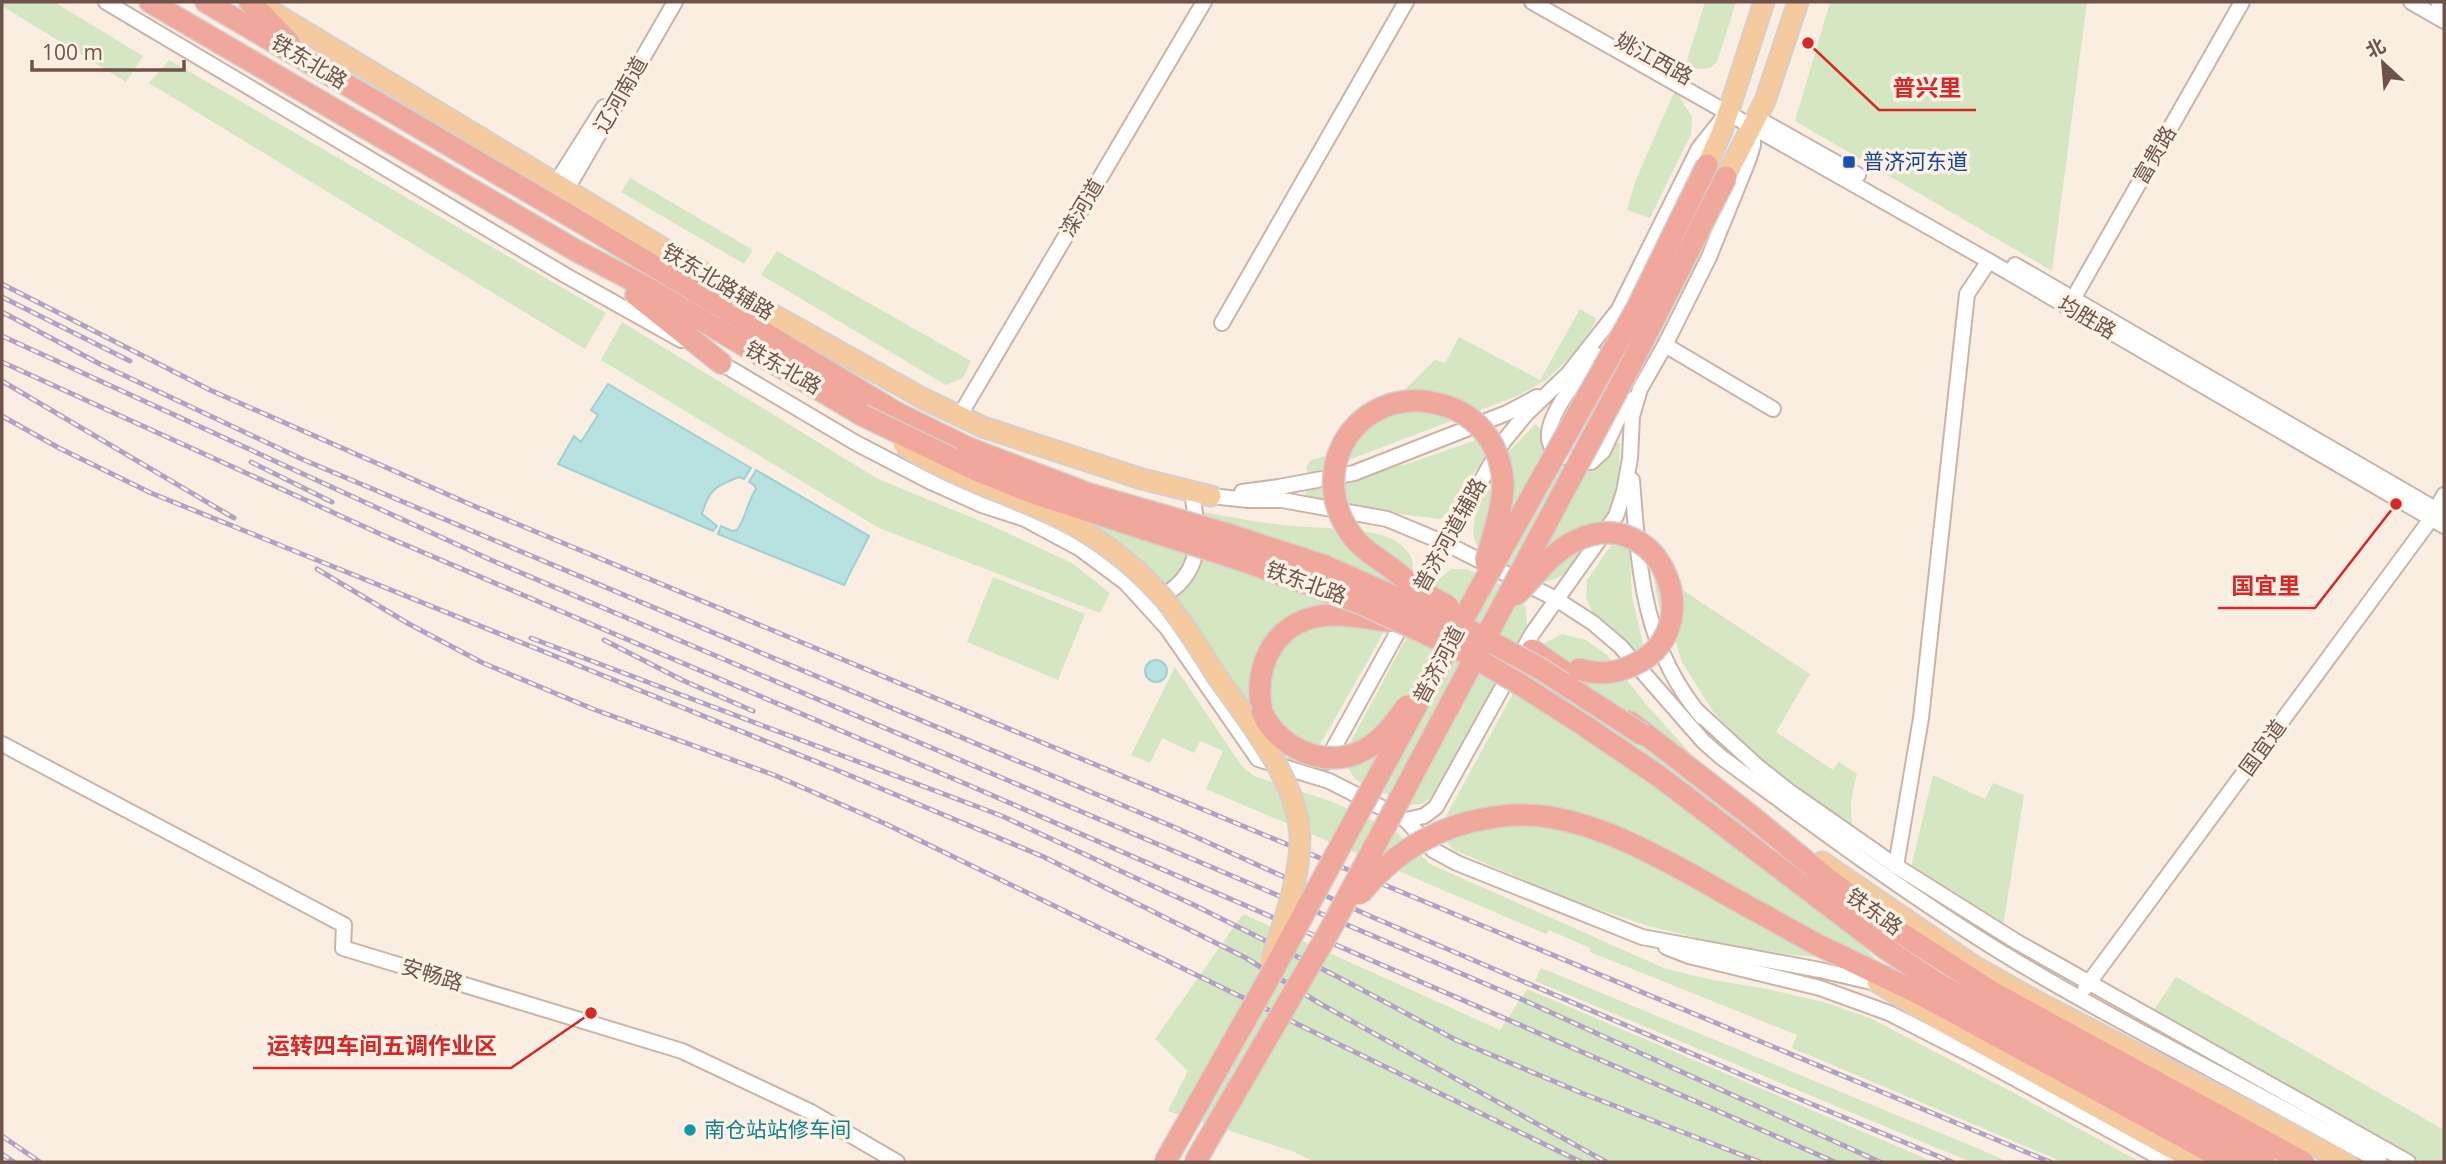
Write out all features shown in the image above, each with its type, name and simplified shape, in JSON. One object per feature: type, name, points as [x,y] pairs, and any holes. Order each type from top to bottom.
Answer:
[{"type":"highway","name":"铁东北路","points":[[150,2],[575,250],[644,286],[862,415],[976,470],[1032,493],[1336,593],[1399,623],[1462,638]]},
{"type":"highway","name":"铁东北路","points":[[206,2],[587,226],[897,413],[968,449],[1089,494],[1325,566],[1462,638]]},
{"type":"highway","points":[[250,2],[307,62]]},
{"type":"highway","name":"普济河道","points":[[1165,1162],[1637,308],[1707,166]]},
{"type":"highway","name":"普济河道","points":[[1195,1162],[1330,930],[1626,374],[1726,177]]},
{"type":"highway","points":[[587,226],[740,297]]},
{"type":"highway","points":[[575,250],[722,363]]},
{"type":"highway","points":[[1430,598],[1359,544],[1343,523],[1334,495],[1337,457],[1351,430],[1381,408],[1408,401],[1437,403],[1463,413],[1485,432],[1496,452],[1502,477],[1501,505],[1477,594]]},
{"type":"highway","points":[[1498,614],[1563,547],[1585,536],[1612,534],[1630,537],[1647,548],[1663,565],[1670,583],[1673,610],[1670,626],[1661,643],[1646,659],[1616,672],[1590,673],[1532,650]]},
{"type":"highway","points":[[1325,566],[1364,573],[1430,598],[1500,631],[1597,694],[1643,735]]},
{"type":"highway","points":[[1399,623],[1333,614],[1304,620],[1288,630],[1266,654],[1260,674],[1260,704],[1271,728],[1292,746],[1310,754],[1332,758],[1355,754],[1382,737],[1436,669]]},
{"type":"highway","name":"铁东路","points":[[1462,638],[1551,675],[1643,735],[1750,815],[1829,880],[1992,992],[2302,1162]]},
{"type":"highway","name":"铁东路","points":[[1462,638],[1513,680],[1629,755],[1882,946],[1932,979],[2032,1037],[2264,1162]]},
{"type":"highway","points":[[1330,930],[1378,872],[1407,849],[1446,829],[1490,817],[1550,817],[1600,830],[1634,845],[1818,945],[1920,994],[2229,1162]]},
{"type":"main road","name":"铁东北路辅路","points":[[256,2],[562,186],[740,297],[924,399],[1023,441],[1142,479],[1211,496]]},
{"type":"main road","points":[[1707,166],[1730,107],[1764,2]]},
{"type":"main road","points":[[1726,177],[1770,88],[1798,2]]},
{"type":"main road","points":[[862,415],[929,460],[1052,514],[1107,546],[1165,601],[1191,637],[1263,744],[1283,778],[1296,809],[1300,837],[1297,873],[1264,987]]},
{"type":"main road","points":[[1750,815],[1974,965],[2036,1001],[2346,1162]]},
{"type":"main road","points":[[1818,945],[1944,1023],[2196,1162]]},
{"type":"street","points":[[106,2],[554,269],[722,363],[856,443],[929,481],[982,505],[1025,519],[1079,548],[1126,583],[1167,628],[1258,759],[1329,781],[1406,820],[1433,850],[1457,863],[1689,956],[1820,988],[1889,1013],[2168,1162]]},
{"type":"street","name":"辽河南道","points":[[562,186],[668,2]]},
{"type":"street","name":"辽河南道","points":[[562,186],[675,2]]},
{"type":"street","name":"滦河道","points":[[960,415],[1204,2]]},
{"type":"street","points":[[1222,323],[1406,2]]},
{"type":"street","name":"姚江西路","points":[[1532,2],[1730,107]]},
{"type":"street","name":"姚江西路","points":[[1551,2],[1730,107]]},
{"type":"street","name":"富贵路","points":[[2071,303],[2242,2]]},
{"type":"street","points":[[2411,2],[2444,21]]},
{"type":"street","points":[[2438,2],[2444,6]]},
{"type":"street","name":"均胜路","points":[[1730,107],[1989,261],[2071,303]]},
{"type":"street","name":"普济河道辅路","points":[[1730,107],[1699,148],[1608,332],[1551,421],[1548,433],[1551,447],[1574,461],[1591,462],[1597,458],[1618,419],[1640,389],[1665,345],[1709,257],[1748,161],[1755,122]]},
{"type":"street","name":"均胜路","points":[[1755,122],[2437,514],[2444,526]]},
{"type":"street","points":[[1896,866],[1922,718],[1967,294],[1989,261]]},
{"type":"street","name":"普济河道辅路","points":[[1329,781],[1325,772],[1327,758],[1447,544],[1479,481],[1514,427],[1581,359],[1616,313]]},
{"type":"street","points":[[1665,345],[1773,409]]},
{"type":"street","points":[[1135,592],[1159,598],[1175,589],[1190,567],[1198,543],[1192,491],[1247,492],[1354,473],[1507,413],[1557,384]]},
{"type":"street","name":"普济河道辅路","points":[[1406,820],[1424,817],[1436,807],[1532,634],[1616,516],[1624,492],[1630,458],[1632,416],[1640,389]]},
{"type":"street","name":"铁东路","points":[[1630,458],[1639,571],[1644,600],[1668,668],[1698,712],[1770,793]]},
{"type":"street","name":"国宜道","points":[[2080,999],[2088,982],[2437,514],[2444,495]]},
{"type":"street","points":[[1211,496],[1282,500],[1387,519],[1447,544]]},
{"type":"street","name":"铁东路","points":[[1447,544],[1556,599],[1593,623],[1619,646],[1703,741],[1721,757],[1929,907],[2080,999],[2380,1162]]},
{"type":"street","name":"铁东路","points":[[1698,712],[1790,792],[1896,866],[2017,942],[2408,1162]]},
{"type":"street","name":"安畅路","points":[[2,744],[344,925],[343,948],[682,1051],[811,1112],[897,1162]]},
{"type":"street","points":[[1642,937],[1794,965],[1920,994]]},
{"type":"green space","points":[[2,2],[54,2],[143,56],[126,82],[2,6]]},
{"type":"green space","points":[[1705,2],[1736,2],[1717,62],[1710,68],[1684,70]]},
{"type":"green space","points":[[1830,2],[2087,2],[2052,271],[1795,121]]},
{"type":"green space","points":[[169,60],[606,313],[585,349],[149,83]]},
{"type":"green space","points":[[1675,90],[1692,117],[1691,134],[1650,218],[1627,210],[1635,182]]},
{"type":"green space","points":[[630,178],[753,250],[744,264],[621,192]]},
{"type":"green space","points":[[777,251],[971,361],[963,378],[946,385],[761,275]]},
{"type":"green space","points":[[1580,309],[1596,321],[1578,349],[1546,380],[1517,396],[1317,472],[1308,473],[1306,467],[1311,460],[1326,456],[1397,397],[1435,360],[1445,363],[1459,337],[1540,380]]},
{"type":"green space","points":[[622,322],[878,479],[990,525],[1072,563],[1110,593],[1100,613],[879,528],[601,360]]},
{"type":"green space","points":[[1536,424],[1543,432],[1544,447],[1550,458],[1554,463],[1566,468],[1594,467],[1613,443],[1620,443],[1618,485],[1608,520],[1563,575],[1546,581],[1530,577],[1490,557],[1477,545],[1474,535],[1474,523],[1483,494],[1513,447]]},
{"type":"green space","points":[[1499,432],[1453,508],[1440,519],[1325,505],[1305,494],[1310,483],[1407,464]]},
{"type":"green space","points":[[1204,512],[1273,524],[1370,532],[1394,540],[1404,547],[1411,557],[1413,565],[1401,598],[1317,750],[1307,759],[1294,762],[1279,752],[1171,597],[1185,588],[1208,540]]},
{"type":"green space","points":[[1628,521],[1632,597],[1648,665],[1592,612],[1586,597],[1587,580]]},
{"type":"green space","points":[[1093,523],[1191,552],[1182,573],[1166,590],[1089,527]]},
{"type":"green space","points":[[1659,565],[1684,591],[1810,674],[1776,732],[1833,770],[1839,762],[1857,774],[1852,801],[1853,829],[1758,756],[1714,713],[1682,662],[1675,639],[1659,607],[1653,573]]},
{"type":"green space","points":[[1451,569],[1467,569],[1517,593],[1526,608],[1527,626],[1431,798],[1422,804],[1410,805],[1356,780],[1343,756],[1436,582]]},
{"type":"green space","points":[[993,577],[1085,614],[1058,680],[967,642]]},
{"type":"green space","points":[[1562,634],[1586,640],[1607,655],[1646,704],[1877,961],[1792,955],[1713,942],[1649,926],[1576,902],[1452,849],[1439,830],[1539,646]]},
{"type":"green space","points":[[1175,667],[1241,765],[1254,776],[1333,802],[1395,831],[1430,864],[1666,969],[1827,1003],[1872,1019],[2140,1162],[2063,1162],[1792,1048],[1797,1035],[1590,952],[1590,948],[1549,930],[1546,934],[1206,789],[1223,751],[1200,741],[1194,753],[1162,738],[1150,763],[1131,755]]},
{"type":"green space","points":[[1933,775],[1985,799],[1993,783],[2024,795],[2003,926],[1910,872]]},
{"type":"green space","points":[[1243,914],[1500,1030],[1527,989],[1934,1162],[1315,1162],[1292,1151],[1168,1111],[1188,1071],[1155,1039]]},
{"type":"green space","points":[[1541,968],[2008,1162],[1971,1162],[1535,981]]},
{"type":"green space","points":[[2176,977],[2444,1130],[2444,1162],[2423,1162],[2152,1013]]},
{"type":"water","points":[[608,384],[751,468],[744,479],[739,477],[724,483],[711,494],[702,514],[717,526],[713,531],[558,464],[574,436],[581,442],[598,415],[591,410]]},
{"type":"water","points":[[756,470],[869,536],[844,585],[718,534],[721,526],[732,531],[737,530],[740,525],[756,489],[749,482]]},
{"type":"water","points":[[1156,660],[1164,663],[1167,671],[1164,679],[1156,682],[1148,679],[1145,671],[1148,663]]},
{"type":"railway","points":[[2,284],[210,390],[474,506],[2050,1162]]},
{"type":"railway","points":[[2,297],[130,361]]},
{"type":"railway","points":[[2,312],[100,364],[304,460],[1174,827],[1370,916],[1952,1162]]},
{"type":"railway","points":[[2,336],[491,560],[1521,999],[1880,1162]]},
{"type":"railway","points":[[2,362],[387,537],[973,787],[1835,1162]]},
{"type":"railway","points":[[2,381],[234,518]]},
{"type":"railway","points":[[2,416],[59,448],[151,493],[832,768],[1044,857],[1246,958],[1319,1003],[1606,1162]]},
{"type":"railway","points":[[251,462],[332,502]]},
{"type":"railway","points":[[317,569],[409,624],[483,663],[593,709],[774,775],[886,824],[1581,1162]]},
{"type":"railway","points":[[531,638],[1002,816],[1194,905],[1456,1040],[1584,1094],[1760,1162]]},
{"type":"railway","points":[[604,640],[682,680],[753,711]]},
{"type":"railway","points":[[2,1136],[40,1162]]},
{"type":"railway","points":[[2,1154],[14,1162]]},
{"type":"place","name":"普兴里","points":[[1808,43]]},
{"type":"place","name":"普济河东道","points":[[1849,162]]},
{"type":"place","name":"国宜里","points":[[2396,504]]},
{"type":"place","name":"运转四车间五调作业区","points":[[591,1013]]},
{"type":"place","name":"南仓站站修车间","points":[[690,1130]]}]
